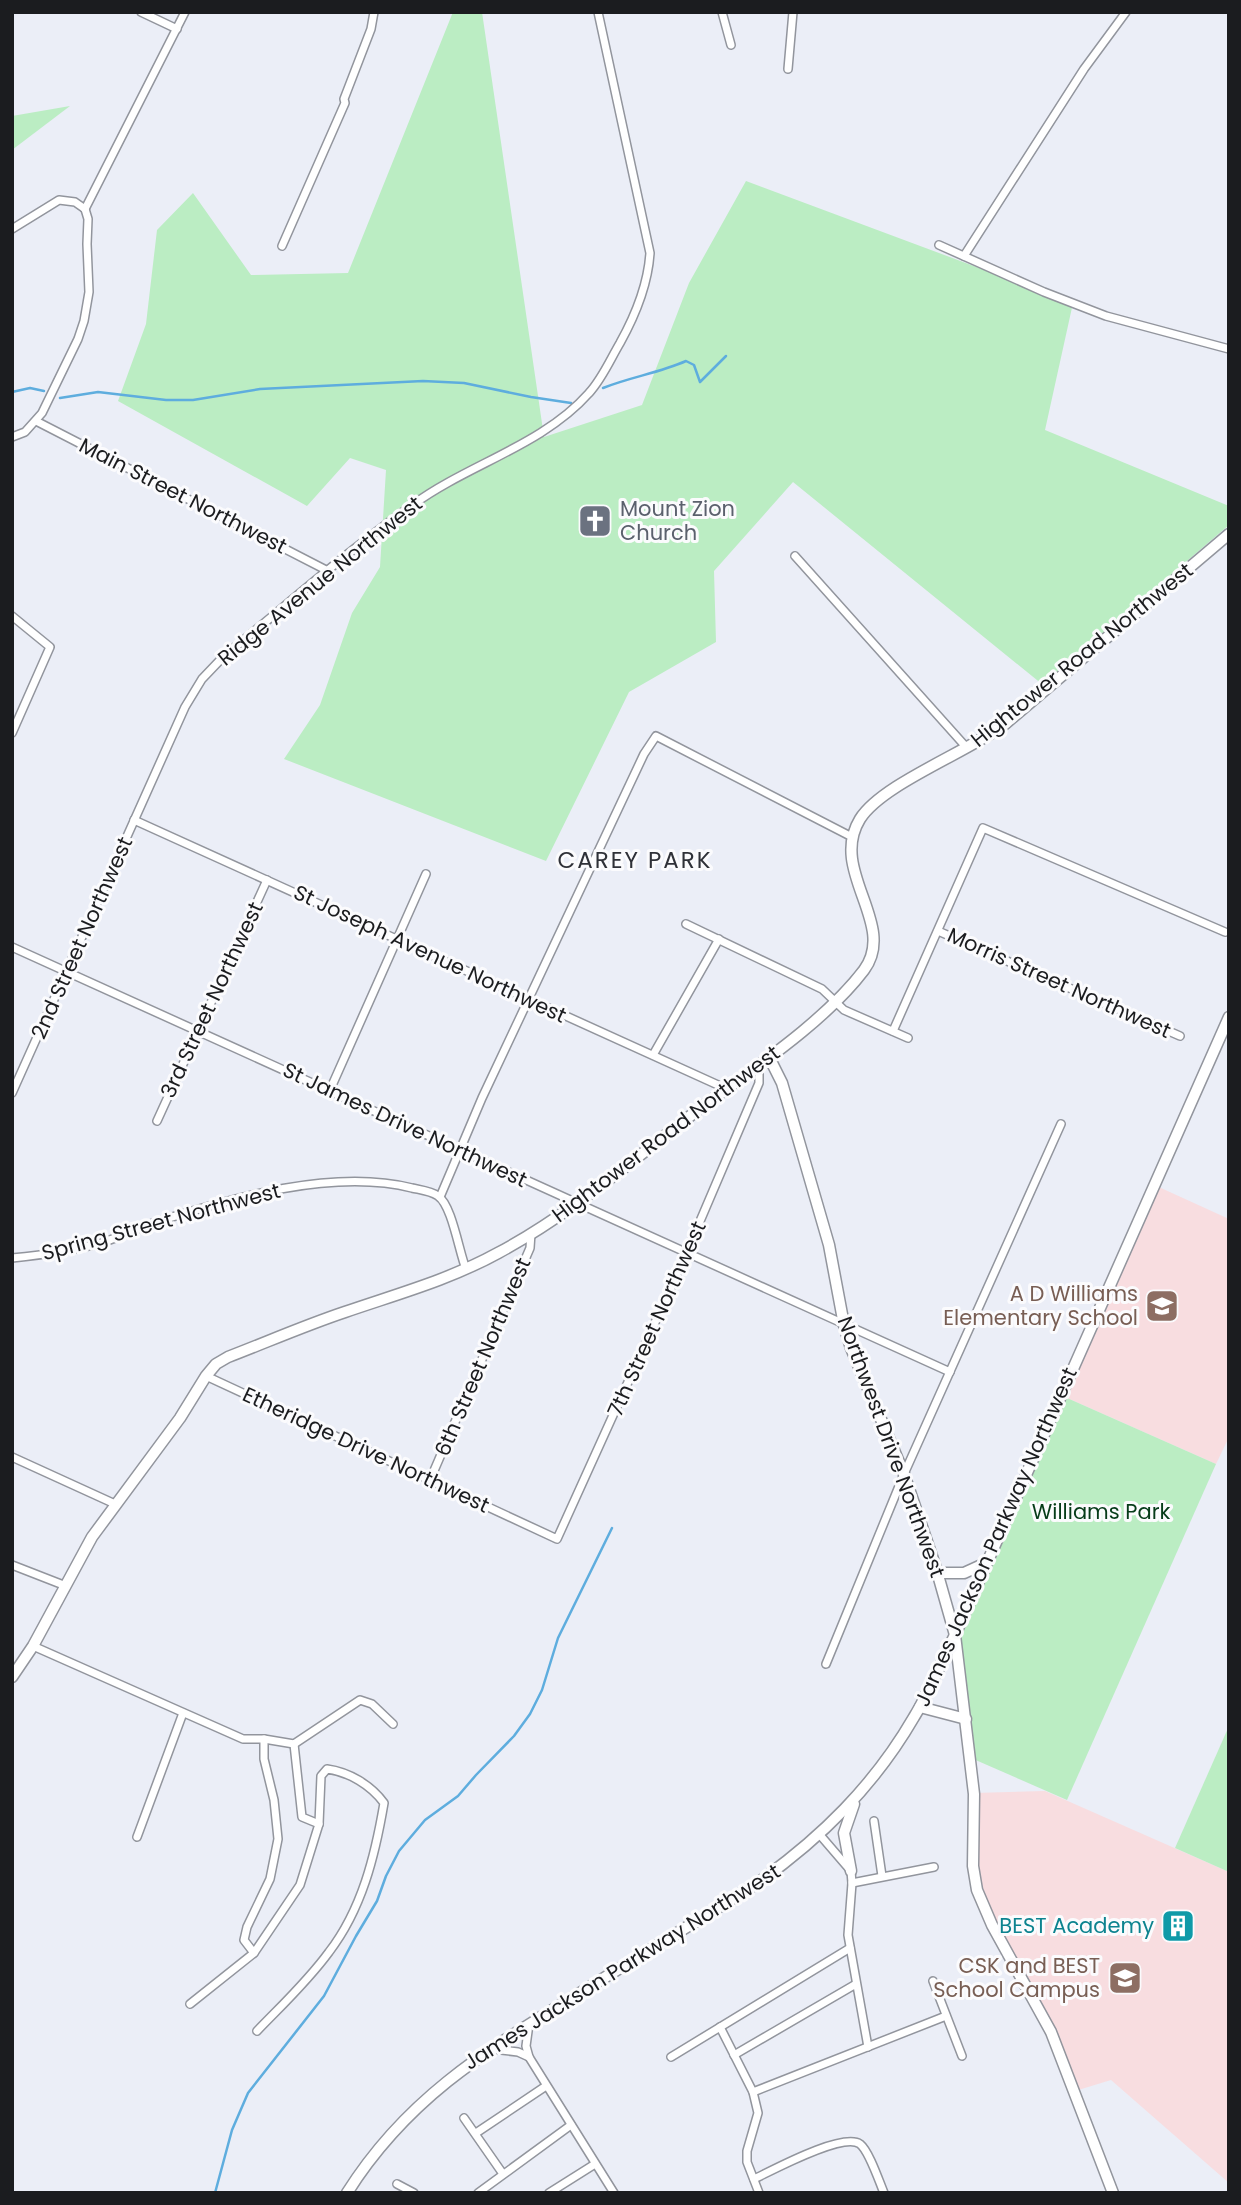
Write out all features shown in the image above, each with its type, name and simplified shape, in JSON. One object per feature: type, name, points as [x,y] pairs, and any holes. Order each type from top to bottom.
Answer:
[{"type":"street","points":[[141,12],[177,29]]},
{"type":"street","points":[[86,209],[185,12]]},
{"type":"street","points":[[282,246],[345,103],[344,99],[371,29],[374,12]]},
{"type":"street","name":"Ridge Avenue Northwest","points":[[134,820],[185,707],[202,679],[223,657],[417,502],[540,432],[575,407],[598,381],[626,333],[639,301],[649,267],[650,253],[598,12]]},
{"type":"street","points":[[722,12],[731,45]]},
{"type":"street","points":[[788,69],[793,12]]},
{"type":"street","points":[[964,256],[1084,69],[1126,12]]},
{"type":"street","points":[[12,229],[59,200],[75,202],[86,209],[89,219],[89,292],[78,339],[36,421],[24,432],[12,437]]},
{"type":"street","points":[[939,245],[1044,292],[1106,316],[1229,349]]},
{"type":"street","name":"Main Street Northwest","points":[[36,421],[328,571]]},
{"type":"street","name":"Hightower Road Northwest","points":[[12,1677],[33,1646],[92,1537],[180,1418],[216,1364],[344,1312],[417,1289],[466,1269],[576,1204],[760,1065],[834,1003],[866,968],[874,944],[871,922],[856,882],[851,856],[852,837],[860,819],[888,793],[1005,723],[1229,534]]},
{"type":"street","points":[[795,556],[967,748]]},
{"type":"street","points":[[12,616],[50,647],[12,733]]},
{"type":"street","points":[[466,1269],[447,1207],[440,1197],[482,1098],[644,754],[656,736],[852,837]]},
{"type":"street","name":"St Joseph Avenue Northwest","points":[[134,820],[653,1055],[718,1085],[724,1091]]},
{"type":"street","name":"2nd Street Northwest","points":[[12,1093],[134,820]]},
{"type":"street","points":[[894,1031],[983,828],[1225,932]]},
{"type":"street","points":[[330,1090],[426,874]]},
{"type":"street","name":"3rd Street Northwest","points":[[157,1121],[267,880]]},
{"type":"street","points":[[686,924],[822,989],[844,1010],[908,1038]]},
{"type":"street","name":"Morris Street Northwest","points":[[938,931],[1180,1036]]},
{"type":"street","points":[[653,1055],[719,939]]},
{"type":"street","name":"St James Drive Northwest","points":[[12,947],[950,1372]]},
{"type":"street","name":"James Jackson Parkway Northwest","points":[[347,2193],[376,2151],[403,2120],[439,2086],[489,2049],[756,1884],[796,1856],[857,1798],[890,1756],[919,1707],[955,1635],[1229,1017]]},
{"type":"street","name":"Northwest Drive Northwest","points":[[769,1057],[782,1083],[829,1245],[851,1348],[904,1474],[955,1635],[974,1794],[973,1866],[977,1890],[992,1925],[1051,2032],[1113,2193]]},
{"type":"street","name":"7th Street Northwest","points":[[526,1525],[557,1539],[760,1083],[760,1065]]},
{"type":"street","points":[[826,1664],[904,1474],[1061,1124]]},
{"type":"street","name":"Spring Street Northwest","points":[[12,1258],[60,1252],[104,1242],[154,1223],[225,1202],[315,1185],[372,1181],[401,1185],[440,1197]]},
{"type":"street","name":"6th Street Northwest","points":[[430,1480],[530,1248],[531,1233]]},
{"type":"street","name":"Etheridge Drive Northwest","points":[[206,1376],[526,1525]]},
{"type":"street","points":[[12,1457],[115,1504]]},
{"type":"street","points":[[937,1573],[964,1573],[986,1563]]},
{"type":"street","points":[[12,1565],[66,1586]]},
{"type":"street","points":[[33,1646],[243,1739],[294,1744],[360,1700],[372,1704],[393,1724]]},
{"type":"street","points":[[919,1707],[966,1719]]},
{"type":"street","points":[[136,1837],[183,1713]]},
{"type":"street","points":[[254,1953],[244,1940],[247,1927],[270,1878],[278,1839],[264,1739]]},
{"type":"street","points":[[294,1744],[302,1817],[319,1824]]},
{"type":"street","points":[[190,2004],[254,1953],[300,1885],[319,1824],[321,1776],[327,1769],[348,1775],[376,1793],[384,1803],[378,1840],[365,1885],[347,1924],[329,1952],[257,2031]]},
{"type":"street","points":[[857,1798],[844,1833],[851,1877],[848,1935],[868,2047]]},
{"type":"street","points":[[874,1821],[882,1876]]},
{"type":"street","points":[[820,1835],[851,1877]]},
{"type":"street","points":[[851,1877],[882,1876],[934,1867]]},
{"type":"street","points":[[671,2057],[850,1948]]},
{"type":"street","points":[[933,1982],[962,2056]]},
{"type":"street","points":[[734,2055],[856,1984]]},
{"type":"street","points":[[753,2092],[946,2016]]},
{"type":"street","points":[[529,2024],[526,2046],[528,2057],[614,2193]]},
{"type":"street","points":[[720,2027],[753,2092],[758,2113],[747,2151],[747,2162],[759,2193]]},
{"type":"street","points":[[489,2049],[518,2052],[528,2057]]},
{"type":"street","points":[[476,2133],[546,2086]]},
{"type":"street","points":[[464,2118],[503,2174]]},
{"type":"street","points":[[478,2193],[570,2125]]},
{"type":"street","points":[[754,2179],[834,2143],[855,2141],[863,2146],[884,2193]]},
{"type":"street","points":[[549,2193],[595,2164]]},
{"type":"street","points":[[397,2184],[414,2193]]},
{"type":"shaded area","name":"A D Williams Elementary School","points":[[1150,1183],[1229,1219],[1229,1437],[1216,1464],[1058,1394]]},
{"type":"shaded area","name":"CSK and BEST School Campus","points":[[1045,1791],[1229,1872],[1229,2183],[1111,2080],[1075,2091],[977,1890],[974,1793]]},
{"type":"green space","points":[[453,12],[482,12],[544,437],[642,405],[689,283],[746,181],[1073,303],[1045,430],[1229,506],[1229,525],[1153,590],[1048,689],[793,482],[714,571],[716,642],[629,692],[546,861],[284,759],[320,705],[352,613],[380,567],[386,470],[350,458],[307,506],[118,401],[146,324],[157,230],[193,193],[251,275],[348,273]]},
{"type":"green space","points":[[70,106],[12,150],[12,116]]},
{"type":"green space","name":"Williams Park","points":[[1058,1394],[1216,1464],[1067,1800],[971,1758],[956,1636]]},
{"type":"green space","points":[[1229,1726],[1229,1872],[1175,1848]]},
{"type":"waterway","points":[[603,388],[686,361],[694,365],[700,382],[726,356]]},
{"type":"waterway","points":[[60,398],[98,392],[166,400],[193,400],[260,389],[423,381],[464,383],[571,403]]},
{"type":"waterway","points":[[12,392],[30,388],[44,391]]},
{"type":"waterway","points":[[215,2193],[232,2130],[248,2093],[324,1996],[377,1901],[399,1851],[425,1820],[458,1796],[514,1736],[530,1714],[542,1690],[558,1638],[612,1528]]},
{"type":"place","name":"Mount Zion Church","points":[[595,521]]},
{"type":"place","name":"A D Williams Elementary School","points":[[1162,1306]]},
{"type":"place","name":"BEST Academy","points":[[1178,1926]]},
{"type":"place","name":"CSK and BEST School Campus","points":[[1125,1978]]},
{"type":"district","name":"CAREY PARK","points":[[635,860]]}]
